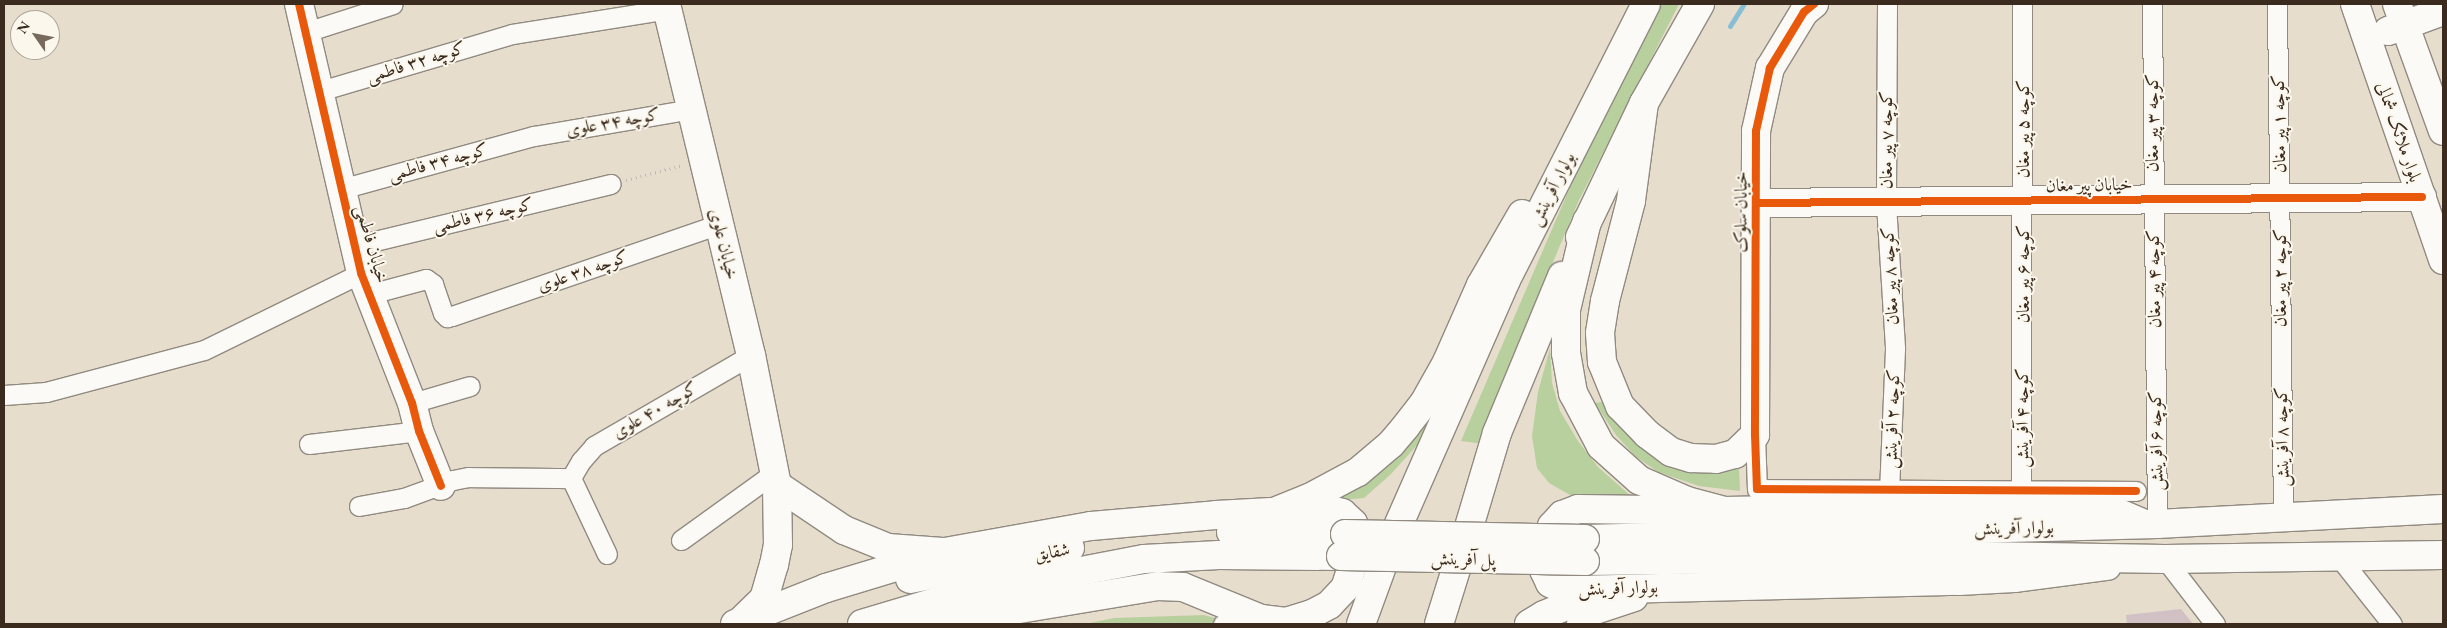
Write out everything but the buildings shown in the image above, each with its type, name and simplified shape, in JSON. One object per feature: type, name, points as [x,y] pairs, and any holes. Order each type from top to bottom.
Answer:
[{"type":"main road","name":"خیابان فاطمی","points":[[299,4],[354,246],[366,283],[412,403],[419,431],[441,486]]},
{"type":"main road","name":"بولوار آفرینش","points":[[1361,624],[1391,542],[1506,280],[1646,4]]},
{"type":"main road","points":[[1440,624],[1497,433],[1542,321],[1587,221],[1644,103],[1700,4]]},
{"type":"main road","name":"خیابان سلوک","points":[[1755,435],[1756,131],[1770,68],[1804,12],[1814,4]]},
{"type":"main road","name":"بلوار ملائک شمالی","points":[[2355,4],[2443,260]]},
{"type":"main road","name":"خیابان علوی","points":[[667,6],[751,355],[776,479],[778,546],[764,599],[748,623]]},
{"type":"main road","points":[[2366,37],[2401,15],[2443,11]]},
{"type":"main road","points":[[2401,15],[2443,131]]},
{"type":"main road","points":[[1644,103],[1631,201],[1605,301],[1600,333],[1602,362],[1620,406],[1647,434],[1671,452],[1691,458],[1716,459],[1735,454],[1755,435]]},
{"type":"main road","points":[[1273,512],[1308,498],[1358,472],[1391,444],[1406,426],[1424,403],[1447,362],[1481,284],[1498,252],[1527,205],[1576,143]]},
{"type":"main road","name":"خیابان پیر مغان","points":[[1756,203],[1886,204],[2422,197]]},
{"type":"main road","points":[[1587,221],[1566,310],[1566,353],[1572,385],[1586,420],[1601,446],[1639,480],[1687,501],[1725,511],[2030,505],[2114,511],[2151,524]]},
{"type":"main road","points":[[776,479],[844,530],[888,548],[945,552]]},
{"type":"main road","points":[[748,623],[826,588],[945,552],[1091,526],[1327,509],[1342,513],[1353,523],[1357,541],[1352,567],[1345,588],[1330,605],[1312,614],[1286,622],[1261,619],[1210,596],[1183,587],[1158,586],[952,620],[905,624]]},
{"type":"main road","name":"بولوار آفرینش","points":[[1725,511],[1578,509],[1562,514],[1552,526],[1544,547],[1544,570],[1550,583],[1563,589],[1611,589],[2014,578],[2165,559]]},
{"type":"main road","name":"بولوار آفرینش","points":[[1585,550],[2443,509]]},
{"type":"main road","name":"شقایق","points":[[748,623],[919,576],[1142,535],[1261,532],[1343,545]]},
{"type":"main road","name":"شقایق","points":[[862,624],[962,594],[1144,559],[1343,545]]},
{"type":"main road","name":"پل آفرینش","points":[[1343,545],[1585,550]]},
{"type":"main road","name":"بولوار آفرینش","points":[[1585,550],[2165,559],[2443,555]]},
{"type":"main road","points":[[1581,624],[1592,611],[1666,587]]},
{"type":"main road","points":[[1529,624],[1563,606],[1611,589]]},
{"type":"main road","points":[[1210,596],[1232,622]]},
{"type":"street","points":[[306,32],[393,4]]},
{"type":"street","name":"کوچه ۷ پیر مغان","points":[[1886,204],[1887,4]]},
{"type":"street","name":"کوچه ۵ پیر مغان","points":[[2022,4],[2023,201]]},
{"type":"street","name":"کوچه ۳ پیر مغان","points":[[2152,4],[2153,200]]},
{"type":"street","name":"کوچه ۱ پیر مغان","points":[[2277,4],[2280,199]]},
{"type":"street","name":"کوچه ۳۲ فاطمی","points":[[320,91],[512,34],[667,6]]},
{"type":"street","name":"کوچه ۳۴ علوی","points":[[534,136],[692,109]]},
{"type":"street","name":"کوچه ۳۴ فاطمی","points":[[341,189],[534,136]]},
{"type":"street","name":"کوچه ۳۶ فاطمی","points":[[354,246],[611,184]]},
{"type":"street","name":"کوچه ۲ پیر مغان","points":[[2280,199],[2281,358]]},
{"type":"street","name":"کوچه ۴ پیر مغان","points":[[2153,200],[2155,357]]},
{"type":"street","name":"کوچه ۶ پیر مغان","points":[[2022,346],[2023,201]]},
{"type":"street","name":"کوچه ۸ پیر مغان","points":[[1886,204],[1895,348]]},
{"type":"street","name":"کوچه ۳۸ علوی","points":[[366,283],[426,279],[433,284],[443,313],[447,317],[719,224]]},
{"type":"street","points":[[4,395],[46,392],[204,350],[366,283]]},
{"type":"street","name":"کوچه ۴ آفرینش","points":[[2021,491],[2022,346]]},
{"type":"street","name":"کوچه ۲ آفرینش","points":[[1889,490],[1895,348]]},
{"type":"street","name":"کوچه ۴۰ علوی","points":[[571,478],[580,461],[594,446],[751,355]]},
{"type":"street","name":"کوچه ۶ آفرینش","points":[[2151,524],[2155,357]]},
{"type":"street","name":"کوچه ۸ آفرینش","points":[[2281,358],[2283,517]]},
{"type":"street","points":[[412,403],[470,386]]},
{"type":"street","points":[[309,444],[419,431]]},
{"type":"street","points":[[1755,435],[1757,489],[2136,491]]},
{"type":"street","points":[[360,506],[404,498],[469,477],[571,478],[607,554]]},
{"type":"street","points":[[681,540],[776,479]]},
{"type":"street","points":[[2339,556],[2392,624]]},
{"type":"street","points":[[2165,559],[2215,624]]},
{"type":"path","points":[[611,184],[703,159]]},
{"type":"green space","points":[[1662,4],[1679,4],[1579,200],[1543,286],[1519,354],[1507,453],[1484,444],[1461,441],[1571,185]]},
{"type":"green space","points":[[1496,267],[1428,433],[1391,474],[1364,498],[1328,501],[1358,484]]},
{"type":"green space","points":[[1550,348],[1552,383],[1560,411],[1578,441],[1598,467],[1632,497],[1582,502],[1549,483],[1537,468],[1532,436],[1538,392]]},
{"type":"green space","points":[[1602,402],[1648,451],[1688,466],[1739,468],[1740,491],[1699,486],[1658,472],[1635,456],[1616,435],[1595,403]]},
{"type":"green space","points":[[1204,615],[1236,624],[1085,624],[1114,618]]},
{"type":"waterway","points":[[1730,26],[1744,4]]},
{"type":"cycle path","points":[[299,4],[361,273],[412,403],[419,431],[441,486]]},
{"type":"cycle path","points":[[1814,4],[1804,12],[1770,68],[1756,131],[1755,435],[1757,489],[2136,491]]},
{"type":"cycle path","points":[[1756,203],[2422,197]]}]
